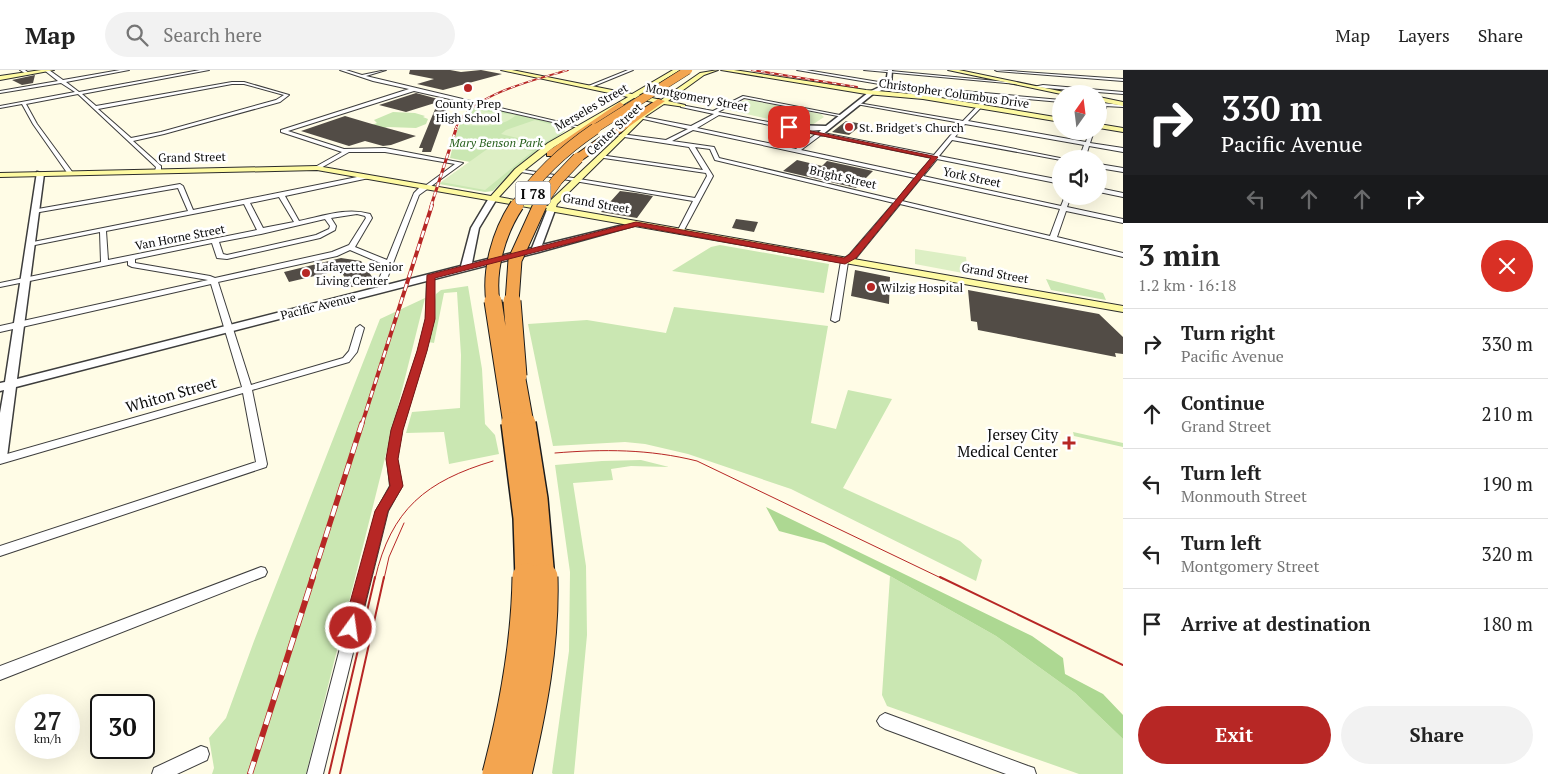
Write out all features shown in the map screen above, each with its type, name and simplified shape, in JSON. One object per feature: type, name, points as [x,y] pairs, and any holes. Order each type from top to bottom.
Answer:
[{"type":"highway","name":"I 78","points":[[496,774],[508,727],[520,659],[526,574],[522,498],[491,280],[499,237],[510,212],[521,195],[571,147],[688,70]]},
{"type":"highway","name":"I 78","points":[[518,774],[533,704],[538,670],[544,582],[537,497],[504,307],[502,278],[506,244],[518,216],[543,181],[577,149],[698,71]]},
{"type":"highway","points":[[519,390],[511,293],[512,276],[516,260],[542,200],[557,180],[578,158],[616,130],[661,101]]},
{"type":"highway","points":[[503,373],[486,315],[482,280],[484,253],[488,236],[499,210],[519,184],[551,154],[581,129],[620,105]]},
{"type":"main road","points":[[0,78],[24,72],[52,70]]},
{"type":"main road","name":"Montgomery Street","points":[[504,70],[684,106]]},
{"type":"main road","name":"Merseles Street","points":[[620,105],[675,70]]},
{"type":"main road","points":[[698,71],[716,70]]},
{"type":"main road","name":"Christopher Columbus Drive","points":[[724,70],[872,93],[923,97],[1052,118]]},
{"type":"main road","name":"Christopher Columbus Drive","points":[[733,70],[747,72]]},
{"type":"main road","name":"Christopher Columbus Drive","points":[[737,70],[756,74]]},
{"type":"main road","points":[[951,70],[985,79],[1052,90]]},
{"type":"main road","name":"Center Street","points":[[551,210],[552,203],[641,117],[698,71]]},
{"type":"main road","points":[[1108,103],[1123,105]]},
{"type":"main road","points":[[1108,128],[1123,130]]},
{"type":"main road","name":"Merseles Street","points":[[492,200],[518,171],[544,150],[581,129]]},
{"type":"main road","name":"Grand Street","points":[[0,175],[317,168],[1123,309]]},
{"type":"street","points":[[46,70],[78,92],[158,167],[158,171]]},
{"type":"street","points":[[0,92],[127,70]]},
{"type":"street","points":[[0,107],[208,70]]},
{"type":"street","points":[[342,70],[581,129]]},
{"type":"street","points":[[362,76],[384,70]]},
{"type":"street","points":[[578,85],[616,70]]},
{"type":"street","points":[[588,87],[631,70]]},
{"type":"street","points":[[799,70],[889,85],[1052,100]]},
{"type":"street","points":[[866,70],[985,79]]},
{"type":"street","points":[[981,70],[990,94]]},
{"type":"street","points":[[997,70],[1123,80]]},
{"type":"street","points":[[1072,70],[1084,85]]},
{"type":"street","points":[[889,85],[890,71]]},
{"type":"street","points":[[94,108],[232,83],[244,83],[287,95],[278,101],[200,123],[129,140]]},
{"type":"street","points":[[796,151],[872,93],[889,85]]},
{"type":"street","points":[[1035,87],[1052,87]]},
{"type":"street","points":[[384,289],[383,282],[389,264],[416,194],[460,163],[383,150],[348,151],[283,131],[417,89]]},
{"type":"street","points":[[1108,93],[1123,93]]},
{"type":"street","points":[[836,320],[845,261],[853,256],[990,94]]},
{"type":"street","points":[[667,142],[743,98],[843,116]]},
{"type":"street","points":[[23,103],[35,124],[70,173]]},
{"type":"street","points":[[858,104],[939,118],[967,120],[1123,150]]},
{"type":"street","name":"Montgomery Street","points":[[684,106],[1052,180]]},
{"type":"street","name":"York Street","points":[[641,117],[1123,221]]},
{"type":"street","points":[[789,127],[807,129],[827,128]]},
{"type":"street","name":"Bright Street","points":[[621,136],[712,148],[718,159],[1123,255]]},
{"type":"street","points":[[951,138],[1052,157]]},
{"type":"street","points":[[1086,150],[1090,140]]},
{"type":"street","points":[[680,232],[710,176],[691,145]]},
{"type":"street","points":[[317,168],[348,151]]},
{"type":"street","points":[[600,157],[708,172]]},
{"type":"street","points":[[1107,167],[1123,170]]},
{"type":"street","points":[[518,171],[698,200]]},
{"type":"street","points":[[0,458],[5,386],[18,325],[40,174]]},
{"type":"street","points":[[30,244],[366,177]]},
{"type":"street","points":[[34,211],[180,186],[191,212]]},
{"type":"street","points":[[1107,192],[1123,195]]},
{"type":"street","points":[[281,195],[298,224]]},
{"type":"street","name":"Merseles Street","points":[[466,268],[475,228],[492,200]]},
{"type":"street","points":[[246,201],[261,232]]},
{"type":"street","points":[[1053,238],[1064,205]]},
{"type":"street","points":[[536,250],[551,210]]},
{"type":"street","name":"Van Horne Street","points":[[0,285],[327,217],[357,212],[368,215],[369,218],[347,249]]},
{"type":"street","points":[[215,241],[220,256],[236,255],[318,237],[332,230],[333,226],[327,217]]},
{"type":"street","name":"Pacific Avenue","points":[[5,386],[636,224]]},
{"type":"street","points":[[103,230],[105,263]]},
{"type":"street","points":[[0,329],[347,249],[389,264]]},
{"type":"street","points":[[0,551],[262,464],[247,388],[214,281],[210,278],[132,265],[131,258]]},
{"type":"street","points":[[315,774],[382,511],[396,486],[392,459],[397,430],[430,319],[430,277]]},
{"type":"street","name":"Whiton Street","points":[[0,458],[346,360],[350,357],[360,328]]},
{"type":"street","points":[[0,673],[261,572]]},
{"type":"street","points":[[886,721],[1028,774]]},
{"type":"street","points":[[160,774],[201,754]]},
{"type":"green space","points":[[750,100],[821,114],[824,117],[812,125],[801,126],[728,110],[742,101]]},
{"type":"green space","name":"Mary Benson Park","points":[[477,105],[561,125],[565,131],[525,160],[493,191],[485,192],[439,184],[470,162],[450,158],[461,122],[470,110]]},
{"type":"green space","points":[[479,110],[516,115],[498,124],[485,126],[464,125],[466,118]]},
{"type":"green space","points":[[393,112],[415,113],[428,119],[426,124],[416,128],[388,127],[360,136],[350,133],[377,123],[374,120]]},
{"type":"green space","points":[[535,120],[560,127],[564,131],[543,144],[501,134],[506,130]]},
{"type":"green space","points":[[493,145],[533,151],[485,190],[441,182]]},
{"type":"green space","points":[[720,245],[829,264],[824,293],[672,271],[711,247]]},
{"type":"green space","points":[[915,249],[966,257],[968,274],[915,264]]},
{"type":"green space","points":[[1046,279],[1103,293],[1106,300],[1051,290]]},
{"type":"green space","points":[[468,286],[482,369],[485,424],[495,435],[499,454],[449,464],[444,432],[406,433],[412,412],[460,408],[461,355],[457,292],[444,293],[434,343],[429,342],[436,294],[441,290]]},
{"type":"green space","points":[[425,298],[306,774],[212,774],[214,768],[209,738],[226,718],[254,641],[380,319]]},
{"type":"green space","points":[[674,307],[828,326],[811,423],[836,429],[848,390],[892,399],[843,488],[960,541],[982,560],[976,581],[791,489],[688,454],[645,444],[625,442],[553,446],[528,324],[587,320],[666,333]]},
{"type":"green space","points":[[1073,432],[1123,443],[1123,447],[1074,436]]},
{"type":"green space","points":[[641,460],[669,467],[631,466],[611,469],[613,480],[573,483],[586,566],[587,635],[574,774],[553,774],[569,651],[570,572],[555,465]]},
{"type":"green space","points":[[766,507],[1032,636],[1063,658],[1065,674],[1103,694],[1123,715],[1123,739],[1075,693],[996,636],[890,576],[824,543],[779,531]]},
{"type":"green space","points":[[890,576],[996,636],[1075,693],[1123,739],[1123,774],[1079,774],[887,706],[882,695]]},
{"type":"building","name":"County Prep High School","points":[[410,70],[450,70],[461,72],[481,70],[502,74],[443,90],[417,84],[434,79],[409,74]]},
{"type":"building","points":[[35,75],[33,83],[22,85],[12,80]]},
{"type":"building","points":[[416,93],[449,102],[431,152],[422,152],[423,148],[419,148],[438,102],[406,112],[379,105]]},
{"type":"building","points":[[345,116],[416,136],[391,145],[383,146],[365,141],[349,146],[301,131]]},
{"type":"building","name":"St. Bridget's Church","points":[[846,121],[863,124],[849,135],[832,132]]},
{"type":"building","points":[[797,160],[822,166],[827,161],[873,171],[856,188],[783,171]]},
{"type":"building","points":[[620,191],[653,196],[637,218],[601,212]]},
{"type":"building","points":[[736,219],[758,222],[754,232],[732,228]]},
{"type":"building","name":"Lafayette Senior Living Center","points":[[341,258],[361,261],[375,281],[351,287],[340,270],[289,282],[284,272]]},
{"type":"building","name":"Wilzig Hospital","points":[[855,270],[890,277],[889,304],[851,296]]},
{"type":"building","points":[[968,290],[1099,314],[1123,337],[1123,354],[1115,353],[1116,357],[978,330],[977,322],[971,321]]},
{"type":"tram line","points":[[555,453],[591,451],[644,452],[697,461],[943,579]]},
{"type":"tram line","points":[[375,579],[391,534],[402,516],[415,501],[430,489],[449,478],[493,461]]},
{"type":"tram line","points":[[384,579],[389,557],[404,523]]},
{"type":"tram line","points":[[329,774],[375,577]]},
{"type":"tram line","points":[[340,774],[384,577]]},
{"type":"tram line","points":[[940,577],[1123,665]]},
{"type":"railway","points":[[455,130],[462,118],[473,107],[487,98],[521,84],[568,70]]},
{"type":"railway","points":[[752,70],[857,87]]},
{"type":"railway","points":[[431,206],[456,129]]},
{"type":"railway","points":[[362,424],[432,205]]},
{"type":"railway","points":[[312,579],[362,423]]},
{"type":"railway","points":[[250,774],[313,577]]},
{"type":"place","name":"County Prep High School","points":[[468,88]]},
{"type":"place","name":"St. Bridget's Church","points":[[849,127]]},
{"type":"place","name":"Lafayette Senior Living Center","points":[[306,273]]},
{"type":"place","name":"Wilzig Hospital","points":[[871,287]]},
{"type":"place","name":"Jersey City Medical Center","points":[[1069,443]]},
{"type":"route","points":[[351,628],[382,511],[396,486],[392,459],[397,430],[430,319],[430,277],[636,224],[845,261],[853,256],[874,232],[935,157],[789,127]]}]
